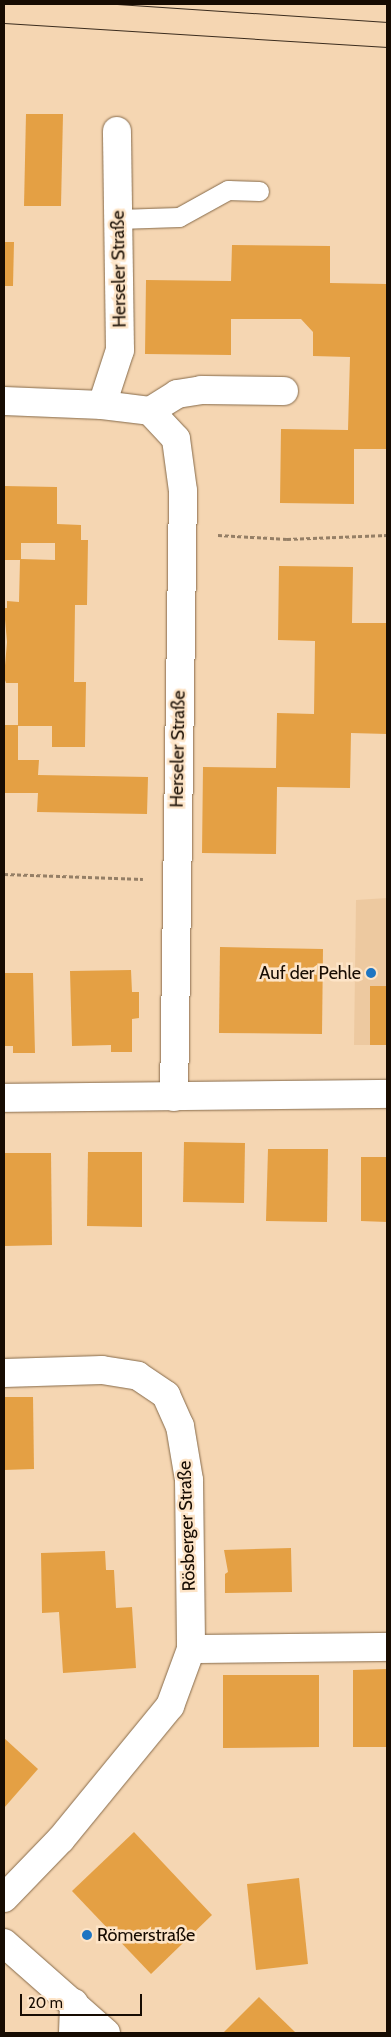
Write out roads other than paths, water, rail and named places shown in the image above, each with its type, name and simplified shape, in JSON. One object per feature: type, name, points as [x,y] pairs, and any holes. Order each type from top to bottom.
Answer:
[{"type":"street","name":"Herseler Straße","points":[[102,405],[120,350],[117,131]]},
{"type":"street","points":[[4,401],[102,405],[150,411],[177,394],[201,390],[284,391]]},
{"type":"street","name":"Herseler Straße","points":[[150,411],[176,439],[183,491],[174,1097]]},
{"type":"street","points":[[4,1098],[387,1094]]},
{"type":"street","name":"Rösberger Straße","points":[[4,1373],[102,1370],[138,1376],[166,1395],[180,1426],[189,1480],[191,1649],[170,1706],[61,1839],[4,1898]]},
{"type":"street","points":[[191,1649],[387,1647]]},
{"type":"street","points":[[4,1942],[106,2033]]},
{"type":"street","points":[[73,2033],[74,2003]]},
{"type":"lane","points":[[118,219],[179,217],[228,190],[258,191]]},
{"type":"tram line","points":[[117,4],[387,22]]},
{"type":"tram line","points":[[4,23],[387,47]]},
{"type":"place","name":"Auf der Pehle","points":[[371,973]]},
{"type":"place","name":"Römerstraße","points":[[87,1935]]}]
